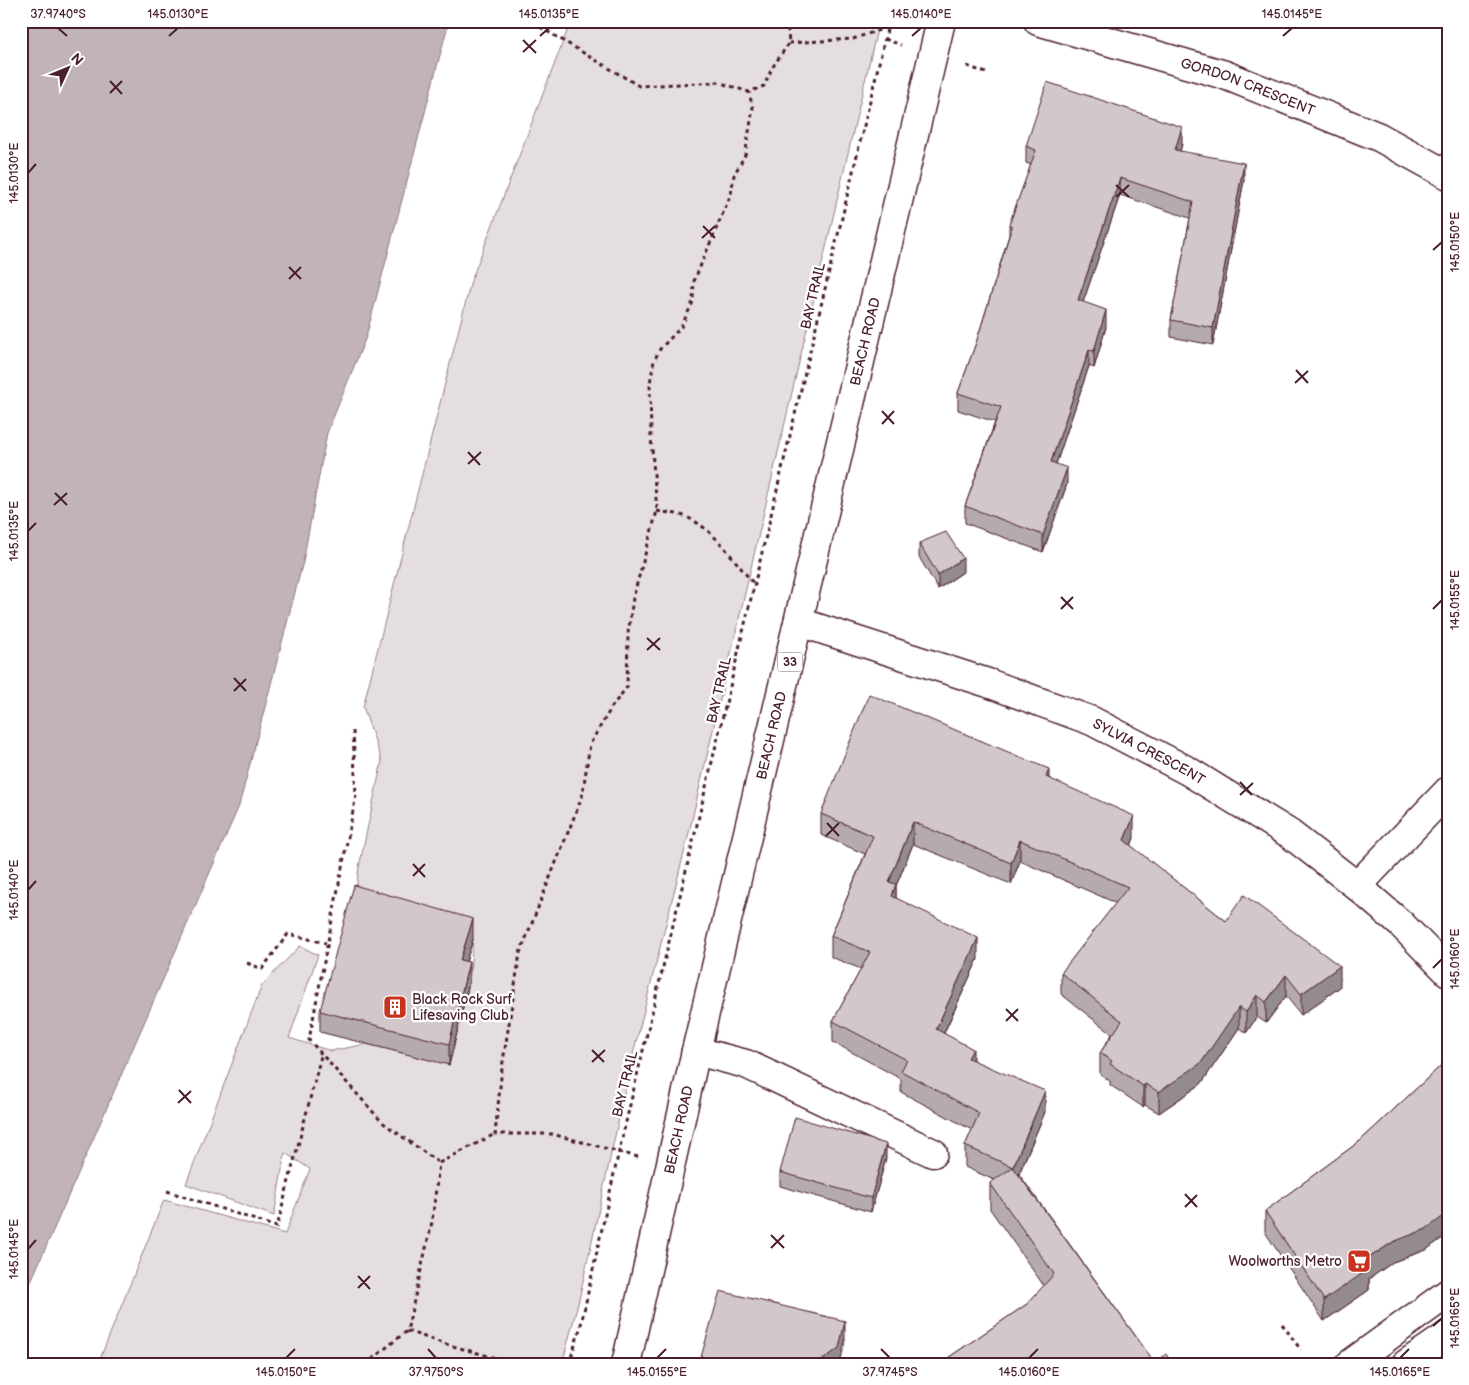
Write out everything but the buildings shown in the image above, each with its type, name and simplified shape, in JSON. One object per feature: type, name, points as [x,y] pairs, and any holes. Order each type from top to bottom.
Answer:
[{"type":"main road","name":"BEACH ROAD","points":[[626,1364],[696,1051],[941,21]]},
{"type":"main road","name":"GORDON CRESCENT","points":[[1038,21],[1225,75],[1379,138],[1448,175]]},
{"type":"main road","name":"SYLVIA CRESCENT","points":[[799,622],[988,683],[1092,721],[1188,771],[1290,834],[1358,886],[1402,925],[1448,972]]},
{"type":"main road","points":[[1358,886],[1448,791]]},
{"type":"main road","points":[[696,1051],[746,1064],[933,1153]]},
{"type":"main road","points":[[1350,1364],[1448,1293]]},
{"type":"main road","points":[[1406,1364],[1448,1335]]},
{"type":"path","points":[[540,27],[638,86],[718,82],[749,92],[764,86],[772,68],[789,43],[788,21]]},
{"type":"path","name":"BAY TRAIL","points":[[569,1364],[580,1328],[619,1152],[756,586],[889,21]]},
{"type":"path","points":[[789,43],[853,39],[888,27]]},
{"type":"path","points":[[495,1134],[502,1068],[520,953],[582,797],[590,744],[613,705],[627,687],[628,634],[633,598],[658,511],[651,437],[650,383],[654,361],[660,349],[681,327],[693,302],[694,281],[731,194],[734,175],[745,155],[753,109],[749,92]]},
{"type":"path","points":[[658,511],[684,516],[715,536],[732,560],[756,586]]},
{"type":"path","points":[[353,730],[356,795],[326,943],[309,1040],[382,1122],[439,1164]]},
{"type":"path","points":[[247,962],[262,969],[288,934],[326,943]]},
{"type":"path","points":[[167,1191],[278,1227],[322,1056]]},
{"type":"path","points":[[439,1164],[495,1134],[552,1134],[671,1167]]},
{"type":"path","points":[[366,1364],[407,1330],[428,1240],[439,1164]]},
{"type":"path","points":[[1282,1324],[1301,1350]]},
{"type":"path","points":[[407,1330],[442,1343],[517,1364]]},
{"type":"shaded area","points":[[21,21],[449,21],[366,337],[327,433],[303,562],[239,806],[21,1304]]},
{"type":"shaded area","points":[[571,21],[879,21],[687,841],[634,1050],[578,1304],[562,1364],[98,1364],[164,1200],[285,1234],[310,1169],[285,1153],[274,1216],[186,1184],[262,985],[300,946],[318,955],[289,1038],[331,1051],[366,1044],[449,1064],[469,983],[473,940],[354,905],[359,867],[382,761],[363,707],[471,281]]},
{"type":"place","name":"Black Rock Surf Lifesaving Club","points":[[395,1007]]},
{"type":"place","name":"Woolworths Metro","points":[[1359,1261]]}]
